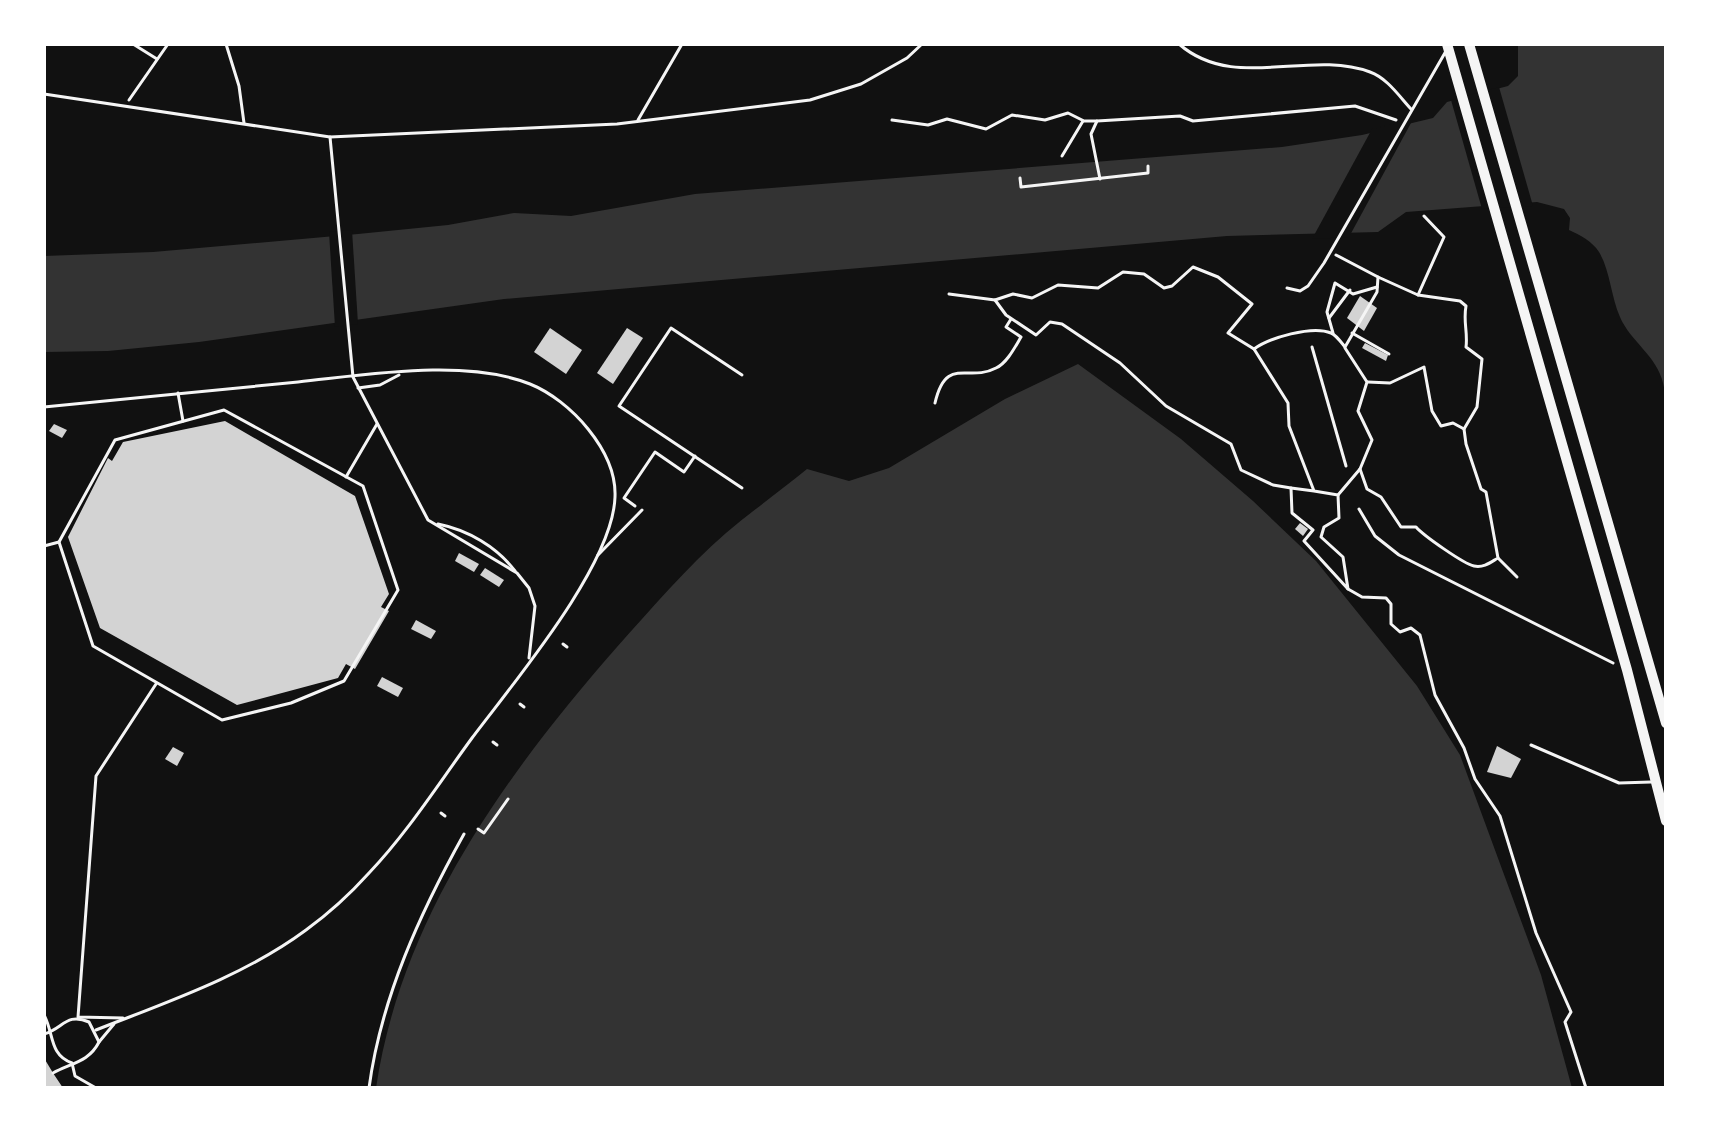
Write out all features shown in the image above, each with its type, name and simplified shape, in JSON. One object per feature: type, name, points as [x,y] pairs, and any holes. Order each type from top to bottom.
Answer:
[{"type":"main road","points":[[1469,44],[1666,723]]},
{"type":"main road","points":[[1449,45],[1627,670],[1666,821]]},
{"type":"lane","points":[[226,44],[239,86],[244,123]]},
{"type":"lane","points":[[637,121],[682,44]]},
{"type":"lane","points":[[44,94],[330,137],[637,121],[810,100],[861,84],[907,58],[922,44]]},
{"type":"lane","points":[[1179,44],[1190,53],[1219,65],[1250,69],[1348,66],[1373,73],[1411,109]]},
{"type":"lane","points":[[1287,288],[1300,291],[1308,286],[1449,45]]},
{"type":"lane","points":[[330,137],[353,377],[428,520],[517,573]]},
{"type":"lane","points":[[358,388],[380,385],[403,373]]},
{"type":"lane","points":[[44,407],[403,373],[496,373],[533,385],[577,418],[610,461],[616,496],[609,530],[583,582],[529,660],[369,874],[306,931],[212,984],[96,1030]]},
{"type":"lane","points":[[178,393],[183,421]]},
{"type":"lane","points":[[346,477],[377,424]]},
{"type":"lane","points":[[595,557],[642,510]]},
{"type":"lane","points":[[435,524],[458,528],[504,556],[529,588],[535,606],[529,660]]},
{"type":"lane","points":[[44,546],[59,542]]},
{"type":"lane","points":[[78,1017],[96,776],[156,684]]},
{"type":"lane","points":[[1531,745],[1619,783],[1655,782]]},
{"type":"lane","points":[[44,1015],[53,1032],[52,1042],[57,1054],[72,1063],[75,1076],[96,1088]]},
{"type":"lane","points":[[78,1017],[96,1030],[99,1042]]},
{"type":"lane","points":[[44,1034],[53,1032],[65,1019],[126,1018]]},
{"type":"lane","points":[[53,1073],[72,1063],[83,1062],[94,1053],[116,1022]]},
{"type":"path","points":[[133,44],[157,59]]},
{"type":"path","points":[[124,107],[168,44]]},
{"type":"path","points":[[892,120],[928,125],[947,119],[986,129],[1012,115],[1045,120],[1068,113],[1084,121],[1180,116],[1193,121],[1355,106],[1403,124]]},
{"type":"path","points":[[1062,156],[1084,121]]},
{"type":"path","points":[[1097,121],[1091,134],[1100,179]]},
{"type":"path","points":[[1020,178],[1021,187],[1148,173],[1148,166]]},
{"type":"path","points":[[1418,295],[1444,237],[1424,216]]},
{"type":"path","points":[[1332,247],[1378,277],[1418,295],[1460,301],[1466,306],[1462,327],[1468,337],[1466,347],[1482,359],[1477,407],[1464,429],[1471,463],[1481,489],[1486,492],[1498,558],[1517,577]]},
{"type":"path","points":[[949,294],[995,300],[1013,294],[1032,298],[1058,285],[1098,288],[1123,272],[1144,274],[1164,288],[1172,286],[1193,267],[1218,277],[1252,304],[1228,333],[1254,349],[1288,403],[1289,426],[1314,491]]},
{"type":"path","points":[[1345,347],[1377,287],[1378,277]]},
{"type":"path","points":[[1377,287],[1353,294],[1335,283],[1327,312],[1333,333],[1367,382],[1358,411],[1372,440],[1360,469],[1338,495],[1339,518],[1313,530],[1304,541],[1348,589],[1362,597],[1386,598],[1391,604],[1391,624],[1400,632],[1411,628],[1420,635],[1435,695],[1464,748],[1475,779],[1500,816],[1536,933],[1567,999],[1571,1012],[1565,1022],[1586,1088]]},
{"type":"path","points":[[1329,318],[1350,290]]},
{"type":"path","points":[[995,300],[1011,319],[1036,335],[1050,322],[1062,324],[1120,363],[1166,406],[1231,444],[1241,470],[1273,485],[1338,495]]},
{"type":"path","points":[[935,403],[939,385],[949,376],[996,368],[1008,357],[1021,337],[1006,327],[1011,319]]},
{"type":"path","points":[[742,375],[671,328],[619,406],[742,488]]},
{"type":"path","points":[[1254,349],[1279,336],[1312,330],[1333,333]]},
{"type":"path","points":[[1352,333],[1389,354]]},
{"type":"path","points":[[1312,347],[1346,466]]},
{"type":"path","points":[[1367,382],[1390,383],[1424,367],[1432,411],[1441,426],[1453,423],[1464,429]]},
{"type":"path","points":[[224,410],[363,486],[398,590],[344,681],[291,703],[222,720],[93,646],[59,542],[115,440],[183,421],[224,410]]},
{"type":"path","points":[[642,510],[624,498],[655,452],[684,472],[695,456]]},
{"type":"path","points":[[1360,469],[1367,489],[1381,497],[1401,527],[1416,527],[1428,541],[1458,554],[1472,566],[1485,565],[1498,558]]},
{"type":"path","points":[[1291,488],[1292,513],[1313,530]]},
{"type":"path","points":[[1359,509],[1375,536],[1399,555],[1627,670]]},
{"type":"path","points":[[1324,527],[1321,537],[1343,557],[1348,589]]},
{"type":"path","points":[[478,829],[484,833],[508,799]]},
{"type":"path","points":[[369,1088],[375,1048],[393,987],[440,877],[464,834]]},
{"type":"shaded area","points":[[1518,44],[1666,44],[1666,403],[1660,373],[1620,317],[1599,252],[1569,230],[1570,218],[1564,209],[1537,202],[1406,212],[1378,232],[1227,236],[504,299],[199,342],[108,351],[44,352],[44,256],[153,252],[358,234],[448,225],[514,213],[571,216],[695,194],[1282,147],[1362,135],[1433,118],[1447,102],[1508,86],[1518,76]]},
{"type":"shaded area","points":[[1078,364],[1181,439],[1253,501],[1316,561],[1417,686],[1460,755],[1541,975],[1572,1088],[376,1088],[389,1025],[409,965],[434,907],[464,851],[536,746],[576,695],[683,574],[726,533],[807,469],[849,481],[889,468],[1005,399]]},
{"type":"shaded area","points":[[1666,403],[1666,462],[1664,442]]},
{"type":"pier","points":[[1499,87],[1533,206],[1482,209],[1451,100]]},
{"type":"pier","points":[[1406,121],[1411,123],[1349,237],[1312,239],[1372,129]]},
{"type":"pier","points":[[352,230],[358,324],[335,327],[329,232]]},
{"type":"building","points":[[1360,296],[1377,308],[1364,331],[1347,318]]},
{"type":"building","points":[[550,328],[582,350],[566,374],[534,352]]},
{"type":"building","points":[[627,328],[643,338],[613,384],[597,373]]},
{"type":"building","points":[[1365,343],[1388,355],[1386,361],[1362,348]]},
{"type":"building","points":[[225,421],[355,496],[389,594],[381,607],[389,611],[355,669],[346,664],[338,678],[237,705],[100,628],[68,537],[108,458],[112,461],[123,442]]},
{"type":"building","points":[[54,424],[67,430],[62,438],[49,431]]},
{"type":"building","points":[[1300,523],[1308,529],[1303,536],[1295,529]]},
{"type":"building","points":[[459,553],[479,564],[474,572],[455,561]]},
{"type":"building","points":[[485,568],[504,580],[499,587],[480,575]]},
{"type":"building","points":[[416,620],[436,631],[431,639],[411,629]]},
{"type":"building","points":[[382,677],[403,688],[398,697],[377,686]]},
{"type":"building","points":[[1497,746],[1521,759],[1511,778],[1487,772]]},
{"type":"building","points":[[173,747],[184,753],[177,766],[165,759]]},
{"type":"building","points":[[44,1058],[53,1073],[63,1088],[44,1088]]}]
